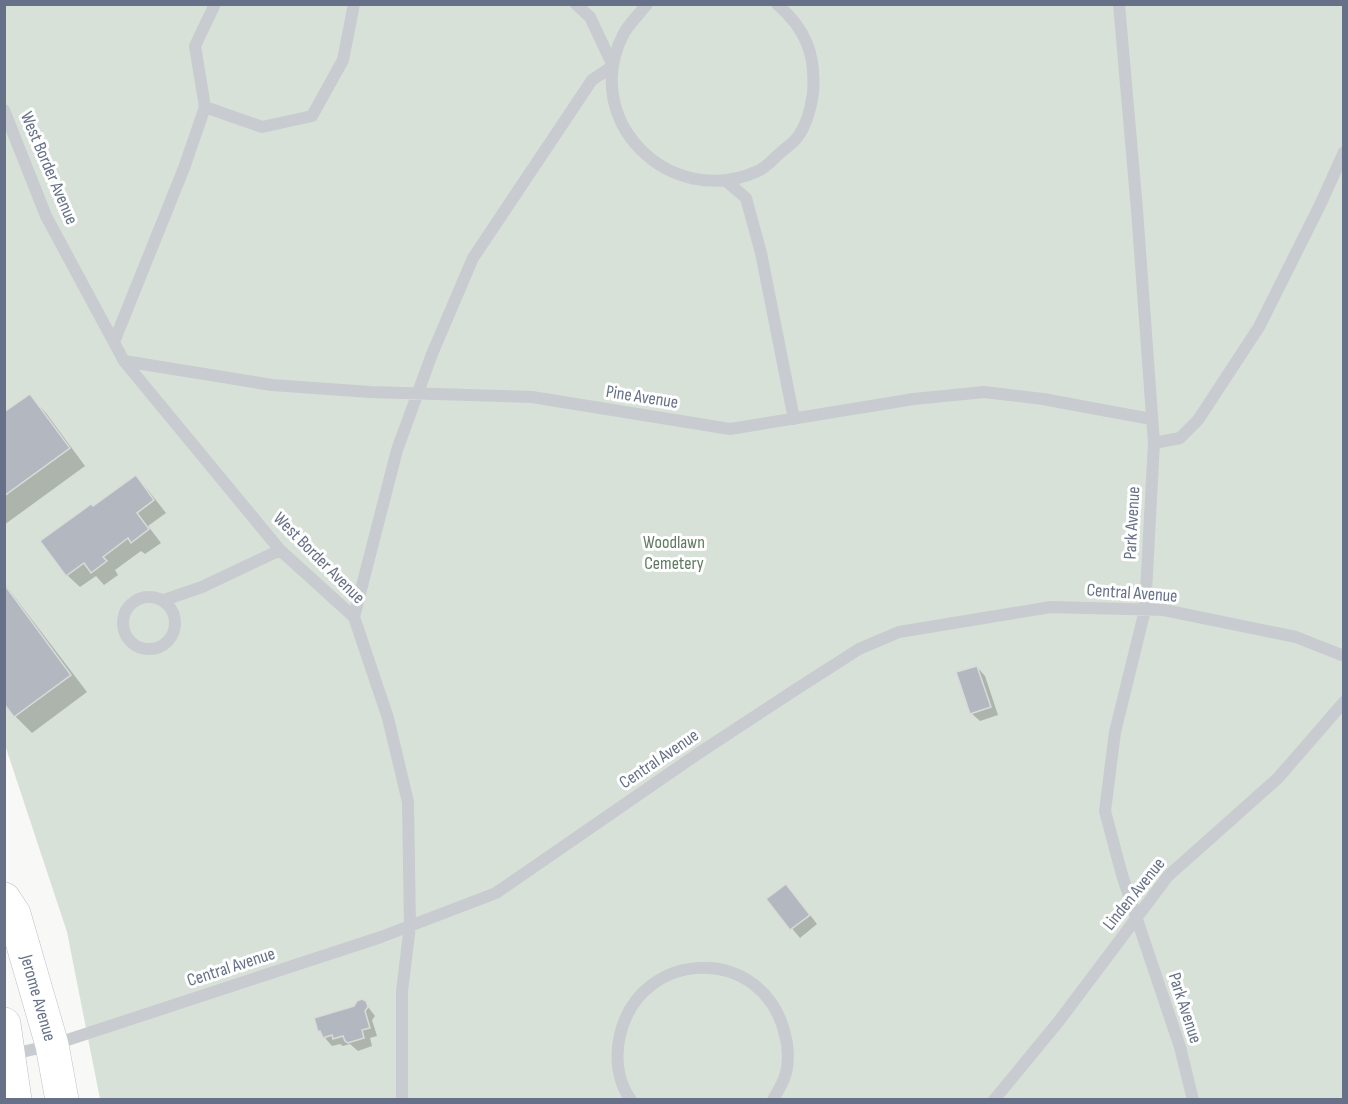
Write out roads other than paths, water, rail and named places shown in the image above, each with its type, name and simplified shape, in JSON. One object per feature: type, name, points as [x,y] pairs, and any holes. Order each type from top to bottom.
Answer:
[{"type":"main road","name":"Jerome Avenue","points":[[4,899],[14,914],[52,1045],[62,1100]]},
{"type":"main road","points":[[6,1046],[15,1100]]},
{"type":"lane","points":[[114,342],[184,168],[205,107],[195,46],[215,4]]},
{"type":"lane","points":[[205,107],[262,127],[312,116],[343,60],[354,4]]},
{"type":"lane","points":[[576,4],[590,17],[613,66]]},
{"type":"lane","points":[[647,4],[624,32],[613,66],[613,93],[623,127],[644,155],[659,166],[691,179],[726,181],[760,171],[797,138],[812,106],[814,71],[810,49],[793,18],[777,4]]},
{"type":"lane","name":"Park Avenue","points":[[1119,4],[1154,443],[1145,610],[1115,732],[1105,811],[1122,875],[1180,1047],[1193,1100]]},
{"type":"lane","points":[[354,617],[397,450],[432,354],[473,258],[592,80],[613,66]]},
{"type":"lane","name":"West Border Avenue","points":[[4,110],[46,216],[124,361],[280,550],[354,617],[388,718],[408,802],[410,926],[402,991],[402,1100]]},
{"type":"lane","points":[[1154,443],[1180,438],[1198,420],[1253,336],[1344,152]]},
{"type":"lane","points":[[726,181],[746,198],[761,253],[794,419]]},
{"type":"lane","name":"Pine Avenue","points":[[124,361],[272,385],[418,394],[532,397],[730,429],[914,399],[984,392],[1042,399],[1151,419]]},
{"type":"lane","points":[[164,600],[174,613],[176,621],[171,637],[159,648],[150,649],[134,645],[124,631],[122,621],[130,604],[137,599],[155,597],[164,600],[202,587],[280,550]]},
{"type":"lane","name":"Central Avenue","points":[[6,1046],[52,1045],[410,926],[496,893],[696,755],[795,690],[869,645],[898,632],[1051,607],[1164,610],[1296,637],[1344,656]]},
{"type":"lane","name":"Linden Avenue","points":[[994,1100],[1059,1021],[1168,876],[1278,778],[1344,702]]},
{"type":"lane","points":[[632,1100],[627,1095],[617,1067],[616,1048],[623,1018],[640,994],[664,976],[692,967],[722,969],[742,976],[766,994],[782,1019],[789,1048],[785,1078],[773,1100]]},
{"type":"park label","name":"Woodlawn Cemetery","points":[[674,552]]}]
